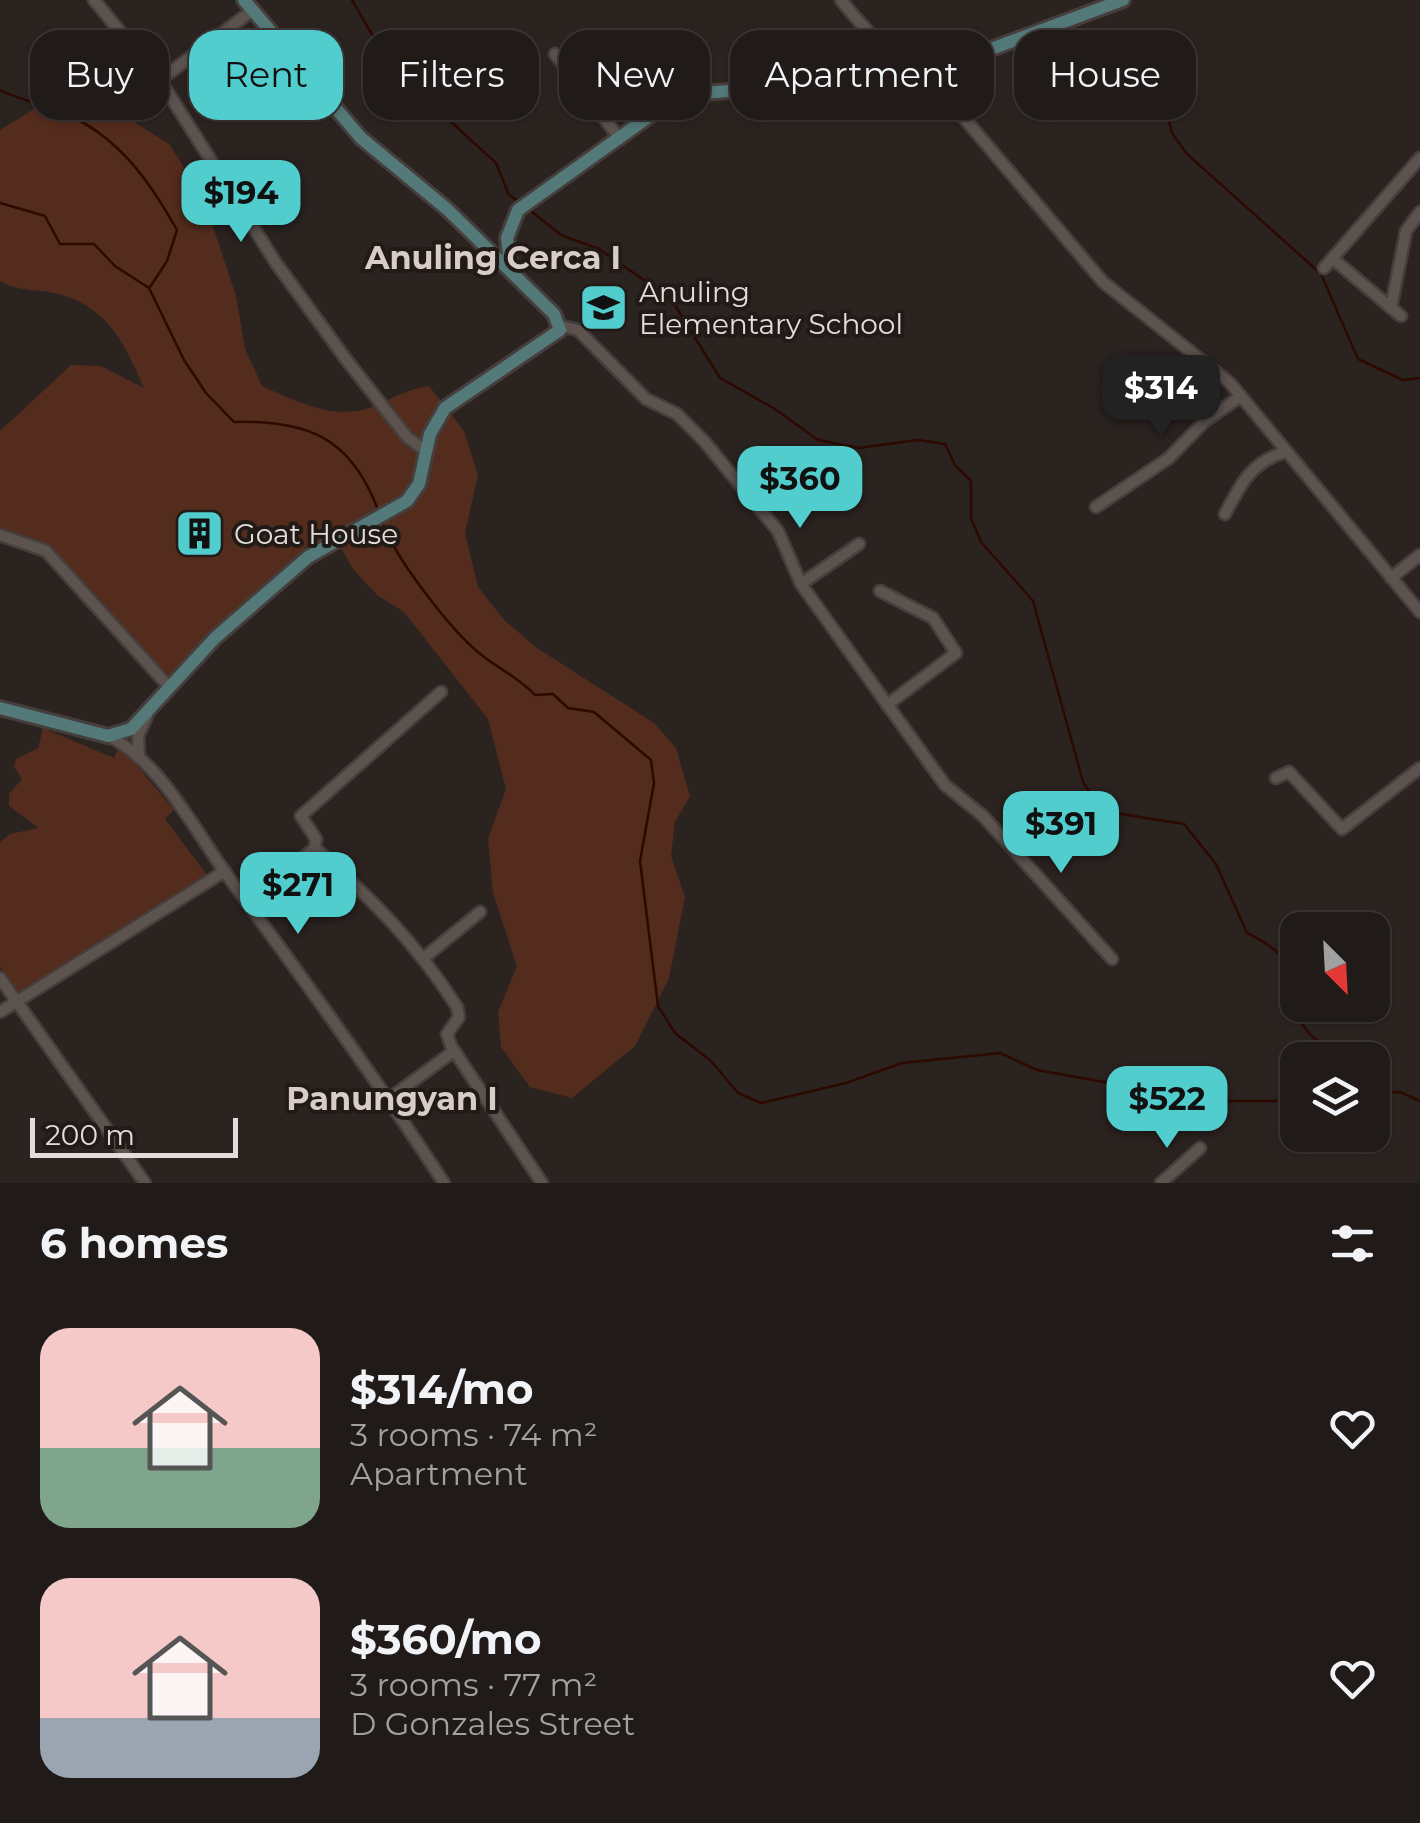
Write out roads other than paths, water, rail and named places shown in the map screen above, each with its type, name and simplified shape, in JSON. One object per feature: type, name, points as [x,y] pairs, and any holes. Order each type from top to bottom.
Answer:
[{"type":"main road","points":[[994,47],[1123,0]]},
{"type":"main road","points":[[0,708],[108,736],[131,730],[236,619],[308,556],[373,524],[415,493],[430,434],[445,408],[557,336],[561,326],[447,209],[361,138],[248,5]]},
{"type":"main road","points":[[511,272],[506,238],[518,210],[530,200],[620,139],[669,100],[690,93],[730,90]]},
{"type":"main road","points":[[480,245],[494,246],[506,238]]},
{"type":"street","points":[[94,0],[119,30]]},
{"type":"street","points":[[841,0],[865,30]]},
{"type":"street","points":[[169,72],[248,5]]},
{"type":"street","points":[[555,54],[620,139]]},
{"type":"street","points":[[169,94],[276,262],[385,411],[407,438],[427,452]]},
{"type":"street","points":[[966,120],[1103,282],[1211,367],[1241,396],[1420,612]]},
{"type":"street","points":[[1324,268],[1420,158]]},
{"type":"street","points":[[1391,308],[1406,231],[1420,212]]},
{"type":"street","points":[[1332,258],[1401,316]]},
{"type":"street","points":[[561,326],[578,330],[646,398],[686,421],[778,530],[801,584],[945,785],[984,816],[1112,959]]},
{"type":"street","points":[[1096,507],[1170,458],[1205,421],[1241,396]]},
{"type":"street","points":[[1225,514],[1248,472],[1264,458],[1285,452]]},
{"type":"street","points":[[0,535],[46,551],[170,688]]},
{"type":"street","points":[[801,584],[859,544]]},
{"type":"street","points":[[1391,578],[1420,554]]},
{"type":"street","points":[[880,591],[932,618],[956,653],[887,706]]},
{"type":"street","points":[[248,903],[315,848],[316,839],[301,816],[441,692]]},
{"type":"street","points":[[140,759],[138,736],[147,716]]},
{"type":"street","points":[[108,736],[126,745],[140,759],[225,871],[390,1098],[444,1183]]},
{"type":"street","points":[[1276,778],[1289,772],[1346,829],[1420,768]]},
{"type":"street","points":[[315,848],[425,957],[459,1012],[448,1034],[454,1051],[542,1183]]},
{"type":"street","points":[[0,1012],[225,871]]},
{"type":"street","points":[[425,957],[480,912]]},
{"type":"street","points":[[0,978],[145,1183]]},
{"type":"street","points":[[390,1098],[454,1051]]},
{"type":"street","points":[[1161,1183],[1200,1148]]},
{"type":"waterway","points":[[352,0],[390,66],[496,163],[509,195],[521,203]]},
{"type":"waterway","points":[[0,90],[85,124],[117,148],[144,178],[177,230],[167,261],[150,287]]},
{"type":"waterway","points":[[1169,120],[1172,133],[1186,153],[1321,274],[1358,359],[1403,380],[1420,378]]},
{"type":"waterway","points":[[0,203],[45,216],[60,244],[94,244],[115,266],[149,288],[184,360],[206,393],[234,422],[284,425],[323,438],[354,465],[378,510]]},
{"type":"waterway","points":[[527,208],[561,235],[599,249],[671,299],[720,378],[775,409],[818,440],[859,448],[917,440],[945,444],[955,465],[971,481],[971,518],[981,542],[1033,601],[1083,782],[1102,811],[1184,824],[1216,864],[1247,933],[1283,958],[1290,970],[1300,1020],[1320,1042]]},
{"type":"waterway","points":[[382,522],[424,592],[479,653],[535,695],[553,694],[568,708],[594,712],[651,760],[654,783],[640,861],[658,1006],[675,1033],[711,1061],[738,1093],[761,1103],[846,1083],[902,1063],[1000,1053],[1037,1070],[1211,1101],[1280,1101]]},
{"type":"waterway","points":[[1390,1092],[1400,1092],[1420,1101]]},
{"type":"place","name":"Anuling Elementary School","points":[[604,308]]},
{"type":"place","name":"Goat House","points":[[199,534]]},
{"type":"district","name":"Anuling Cerca I","points":[[493,257]]},
{"type":"district","name":"Panungyan I","points":[[392,1098]]}]
